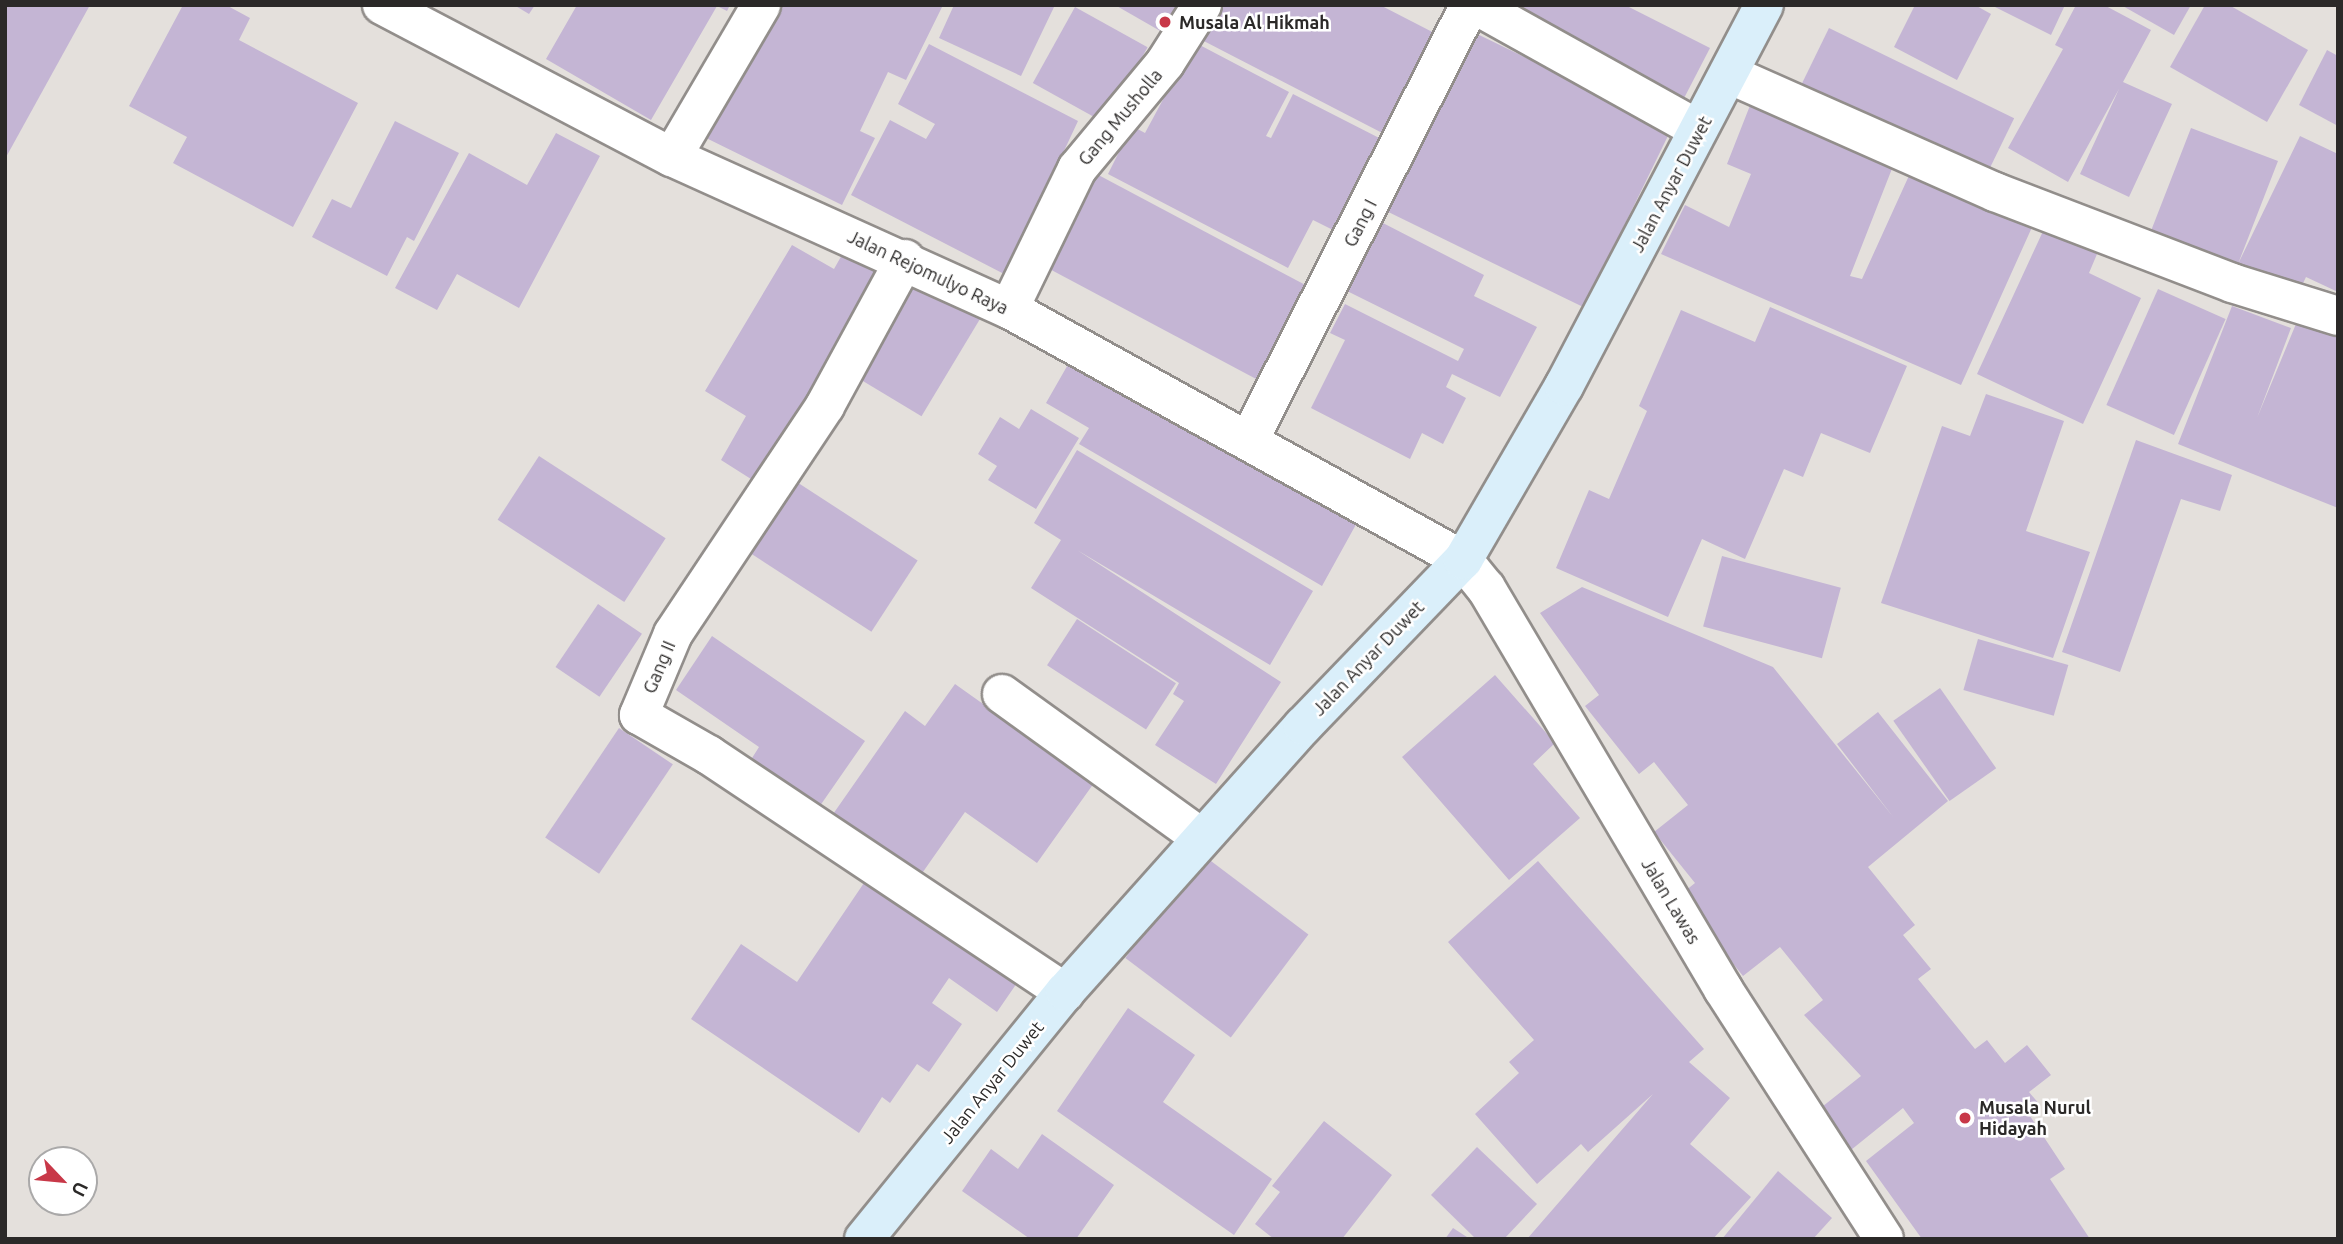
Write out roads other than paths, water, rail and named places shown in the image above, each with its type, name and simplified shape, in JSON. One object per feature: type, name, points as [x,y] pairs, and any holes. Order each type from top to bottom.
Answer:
[{"type":"street","name":"Jalan Rejomulyo Raya","points":[[382,5],[421,14],[672,157],[905,259],[1009,309],[1463,560]]},
{"type":"street","points":[[672,157],[761,5]]},
{"type":"street","name":"Gang Musholla","points":[[1009,309],[1077,169],[1165,63],[1202,5]]},
{"type":"street","name":"Gang I","points":[[1249,440],[1473,5],[1698,129]]},
{"type":"street","name":"Jalan Anyar Duwet","points":[[864,1239],[1065,992],[1303,726],[1463,560],[1564,386],[1698,129],[1731,75],[1764,5]]},
{"type":"street","points":[[1731,75],[1995,192],[2232,282],[2338,316]]},
{"type":"street","name":"Gang II","points":[[905,259],[825,406],[673,634],[639,715],[709,755],[1065,992]]},
{"type":"street","name":"Jalan Lawas","points":[[1463,560],[1486,588],[1723,989],[1884,1239]]},
{"type":"street","points":[[1002,694],[1202,838]]},
{"type":"place","name":"Musala Al Hikmah","points":[[1165,22]]},
{"type":"place","name":"Musala Nurul Hidayah","points":[[1965,1118]]}]
